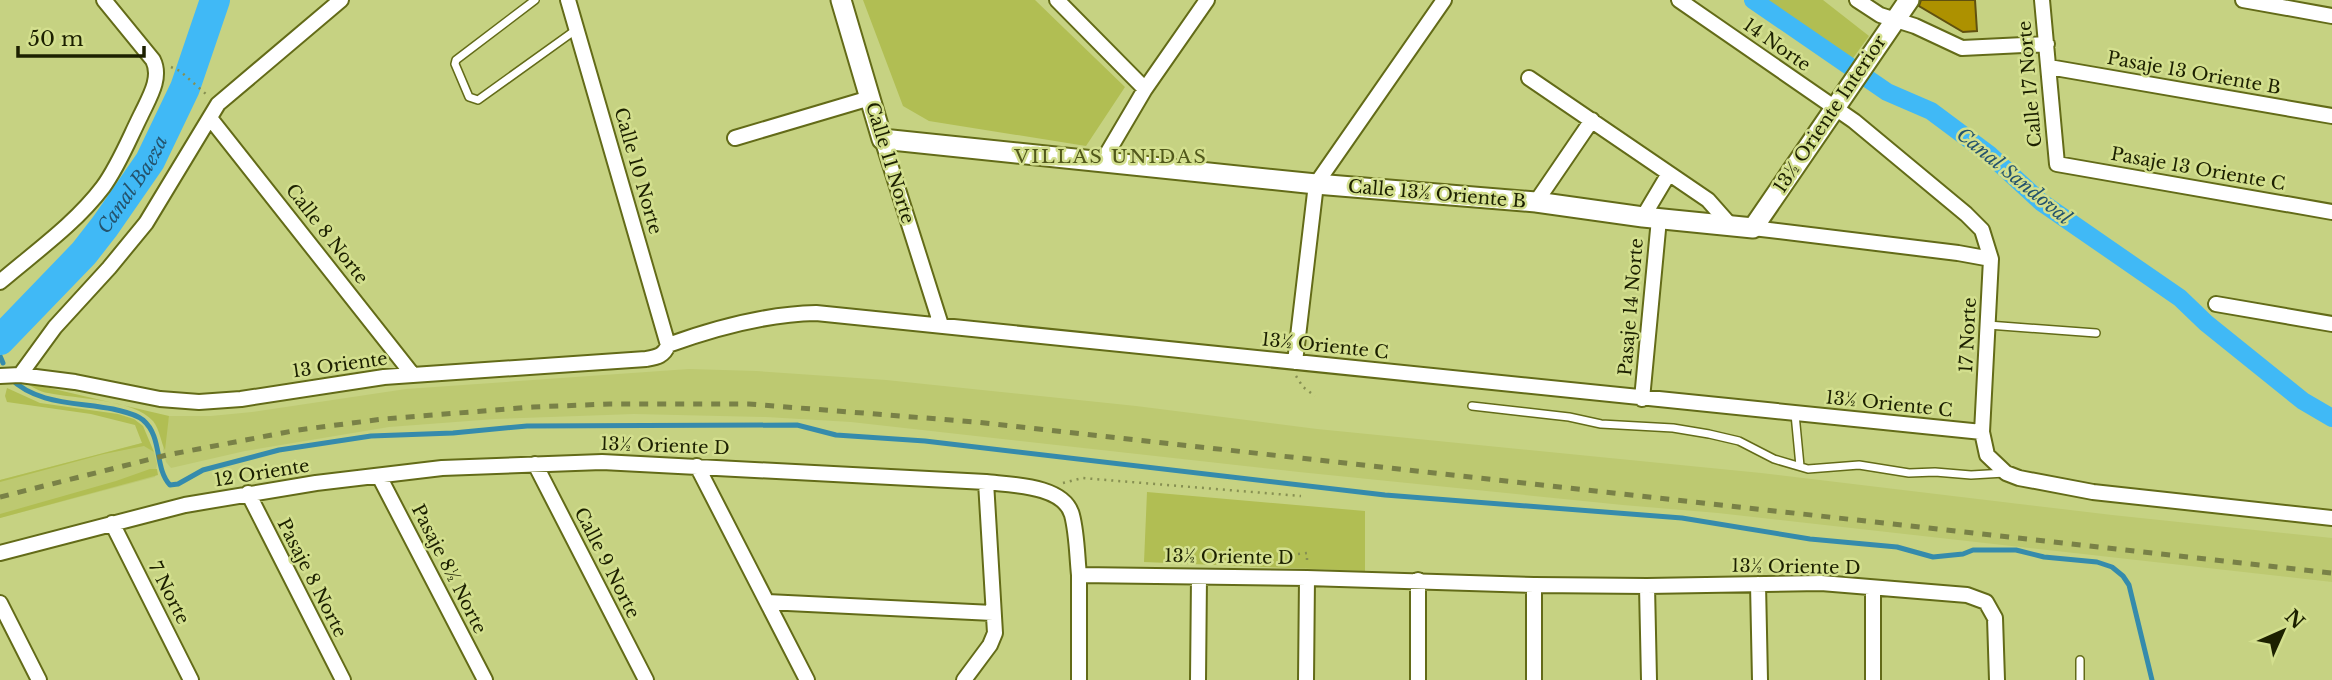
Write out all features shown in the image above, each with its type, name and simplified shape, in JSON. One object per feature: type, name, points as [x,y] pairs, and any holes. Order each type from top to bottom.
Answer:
[{"type":"street","points":[[0,282],[67,225],[103,186],[116,167],[151,93],[157,69],[153,60],[104,0]]},
{"type":"street","points":[[20,375],[55,327],[146,223],[218,104],[341,0]]},
{"type":"street","name":"Calle 10 Norte","points":[[568,0],[667,349]]},
{"type":"street","name":"Calle 11 Norte","points":[[841,0],[941,325]]},
{"type":"street","points":[[1057,0],[1145,89]]},
{"type":"street","points":[[1102,162],[1145,89],[1207,0]]},
{"type":"street","points":[[1295,362],[1316,184],[1444,0]]},
{"type":"street","name":"14 Norte","points":[[1679,0],[1854,121],[1976,223],[1985,235],[1991,259]]},
{"type":"street","points":[[1857,0],[1880,15],[1915,26],[1962,48],[2047,44]]},
{"type":"street","name":"13½ Oriente Interior","points":[[1753,228],[1909,0]]},
{"type":"street","name":"Calle 17 Norte","points":[[2042,0],[2057,164]]},
{"type":"street","points":[[2244,0],[2332,16]]},
{"type":"street","name":"Pasaje 13 Oriente B","points":[[2049,66],[2332,116]]},
{"type":"street","points":[[1529,78],[1708,200],[1731,226]]},
{"type":"street","points":[[735,138],[870,98]]},
{"type":"street","name":"Calle 8 Norte","points":[[210,118],[413,374]]},
{"type":"street","points":[[1536,202],[1592,120]]},
{"type":"street","name":"Calle 13½ Oriente B","points":[[882,139],[1316,184],[1536,202],[1991,259]]},
{"type":"street","name":"Pasaje 13 Oriente C","points":[[2057,164],[2332,212]]},
{"type":"street","points":[[1651,218],[1668,175]]},
{"type":"street","name":"Pasaje 14 Norte","points":[[1642,399],[1651,218]]},
{"type":"street","name":"17 Norte","points":[[1991,259],[1982,432],[1987,455],[2006,473]]},
{"type":"street","points":[[2217,303],[2332,324]]},
{"type":"street","name":"13½ Oriente C","points":[[667,349],[706,331],[799,313],[816,313],[1982,432]]},
{"type":"street","name":"13 Oriente","points":[[1,377],[20,375],[178,401],[200,402],[241,400],[413,374],[646,359],[657,357],[667,349]]},
{"type":"street","name":"13½ Oriente D","points":[[535,464],[697,466],[986,482],[1048,492]]},
{"type":"street","name":"12 Oriente","points":[[0,554],[185,505],[248,493],[442,468],[535,464]]},
{"type":"street","name":"Calle 9 Norte","points":[[535,464],[646,680]]},
{"type":"street","points":[[697,466],[807,680]]},
{"type":"street","points":[[2006,473],[2019,478],[2093,492],[2332,518]]},
{"type":"street","name":"Pasaje 8½ Norte","points":[[379,476],[485,680]]},
{"type":"street","points":[[964,680],[993,642],[995,633],[986,482]]},
{"type":"street","points":[[1048,492],[1060,498],[1072,513],[1079,575],[1079,680]]},
{"type":"street","name":"Pasaje 8 Norte","points":[[248,493],[343,680]]},
{"type":"street","name":"7 Norte","points":[[112,523],[191,680]]},
{"type":"street","name":"13½ Oriente D","points":[[1079,575],[1418,580],[1534,585],[1821,583],[1967,595],[1986,602],[1995,618],[1997,680]]},
{"type":"street","points":[[1198,680],[1199,577]]},
{"type":"street","points":[[1306,680],[1307,578]]},
{"type":"street","points":[[1418,580],[1418,680]]},
{"type":"street","points":[[1758,584],[1760,680]]},
{"type":"street","points":[[1534,585],[1534,680]]},
{"type":"street","points":[[1647,586],[1649,680]]},
{"type":"street","points":[[1873,588],[1873,680]]},
{"type":"street","points":[[766,602],[993,612]]},
{"type":"street","points":[[0,603],[39,680]]},
{"type":"lane","points":[[535,0],[456,60],[455,64],[469,97],[478,100],[577,29]]},
{"type":"lane","points":[[1988,325],[2096,333]]},
{"type":"lane","points":[[1472,406],[1569,417],[1601,424],[1673,428],[1739,440],[1774,459],[1808,469],[1859,465],[1909,473],[2006,473]]},
{"type":"lane","points":[[1795,414],[1800,466]]},
{"type":"lane","points":[[2080,660],[2080,680]]},
{"type":"path","points":[[180,71],[203,91]]},
{"type":"path","points":[[1295,362],[1296,377],[1303,387],[1315,396]]},
{"type":"path","points":[[1048,492],[1061,484],[1082,478],[1301,496]]},
{"type":"shaded area","points":[[863,0],[1035,0],[1125,87],[1086,146],[929,121],[903,106]]},
{"type":"shaded area","points":[[1755,0],[1823,0],[1869,36],[1848,65]]},
{"type":"shaded area","points":[[689,369],[886,380],[1136,406],[1317,429],[1761,473],[2332,538],[2332,582],[1718,513],[1299,472],[851,422],[634,414],[495,419],[389,427],[245,451],[171,468],[166,462],[163,450],[169,416],[252,412],[406,389]]},
{"type":"shaded area","points":[[24,382],[113,403],[45,392]]},
{"type":"shaded area","points":[[7,388],[40,403],[118,414],[134,419],[143,426],[154,452],[144,446],[0,482],[142,443],[135,425],[91,414],[7,402]]},
{"type":"shaded area","points":[[121,405],[169,416],[165,450],[153,421],[133,408]]},
{"type":"shaded area","points":[[142,443],[154,452],[157,464],[155,477],[0,518],[0,480]]},
{"type":"shaded area","points":[[157,469],[158,475],[0,518],[0,514]]},
{"type":"shaded area","points":[[1147,492],[1365,511],[1365,571],[1144,562]]},
{"type":"building","points":[[1921,0],[1975,0],[1977,31],[1963,32],[1919,6]]},
{"type":"waterway","name":"Canal Baeza","points":[[0,340],[84,253],[150,161],[185,88],[215,0]]},
{"type":"waterway","name":"Canal Sandoval","points":[[1753,0],[1887,92],[1931,111],[1990,155],[2041,202],[2180,298],[2206,323],[2303,401],[2332,418]]},
{"type":"waterway","points":[[0,356],[3,363]]},
{"type":"waterway","points":[[10,378],[21,387],[45,398],[113,409],[143,420],[153,435],[162,470],[170,485],[178,484],[203,470],[279,450],[371,436],[453,433],[527,426],[797,425],[836,435],[925,441],[1385,495],[1682,518],[1810,539],[1897,547],[1933,557],[1963,554],[1973,550],[2016,550],[2044,557],[2097,562],[2112,567],[2123,576],[2129,585],[2152,680]]},
{"type":"railway","points":[[0,497],[167,455],[298,430],[383,419],[533,407],[749,404],[976,422],[2332,573]]},
{"type":"district","name":"VILLAS UNIDAS","points":[[1111,156]]}]
